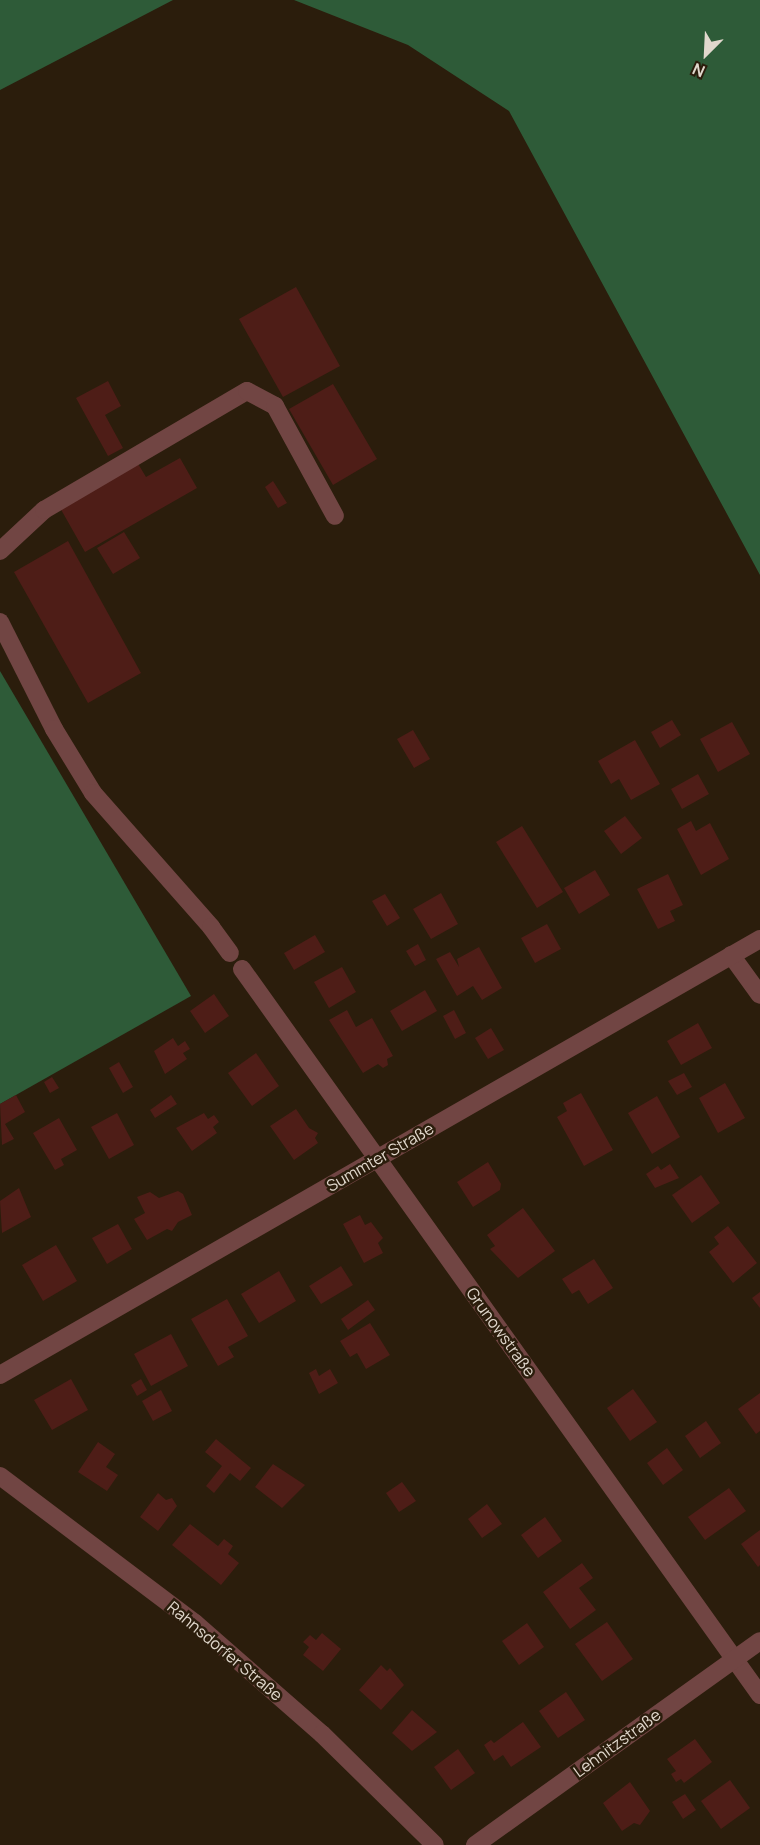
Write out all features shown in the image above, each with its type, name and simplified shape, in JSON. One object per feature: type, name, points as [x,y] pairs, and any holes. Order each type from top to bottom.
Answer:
[{"type":"street","points":[[0,550],[44,510],[247,391],[275,406],[335,516]]},
{"type":"street","points":[[0,622],[54,729],[93,793],[211,927],[230,953]]},
{"type":"street","name":"Summter Straße","points":[[0,1376],[760,939]]},
{"type":"street","points":[[731,955],[760,995]]},
{"type":"street","name":"Grunowstraße","points":[[242,969],[760,1695]]},
{"type":"street","name":"Rahnsdorfer Straße","points":[[0,1476],[195,1623],[322,1734],[435,1845]]},
{"type":"street","name":"Lehnitzstraße","points":[[475,1845],[760,1641]]},
{"type":"green space","points":[[0,0],[173,0],[0,90]]},
{"type":"green space","points":[[294,0],[760,0],[760,575],[509,111],[408,45]]},
{"type":"green space","points":[[0,671],[191,996],[0,1104]]},
{"type":"building","points":[[296,287],[340,366],[283,397],[239,319]]},
{"type":"building","points":[[108,381],[121,406],[105,415],[123,448],[108,456],[76,398]]},
{"type":"building","points":[[333,384],[377,459],[333,485],[289,409]]},
{"type":"building","points":[[180,458],[197,488],[85,552],[59,506],[137,462],[146,477]]},
{"type":"building","points":[[273,481],[287,503],[278,508],[265,487]]},
{"type":"building","points":[[124,532],[140,558],[113,574],[97,548]]},
{"type":"building","points":[[68,541],[141,673],[88,703],[14,572]]},
{"type":"building","points":[[672,720],[681,735],[660,748],[651,732]]},
{"type":"building","points":[[732,722],[750,754],[718,772],[700,739]]},
{"type":"building","points":[[413,730],[430,759],[414,768],[397,739]]},
{"type":"building","points":[[635,740],[660,784],[631,800],[619,779],[611,784],[598,761]]},
{"type":"building","points":[[698,774],[709,794],[682,809],[671,789]]},
{"type":"building","points":[[625,816],[642,838],[621,854],[604,831]]},
{"type":"building","points":[[691,821],[696,831],[710,823],[729,859],[701,875],[677,829]]},
{"type":"building","points":[[522,826],[563,892],[537,908],[496,842]]},
{"type":"building","points":[[595,870],[610,895],[579,914],[564,888]]},
{"type":"building","points":[[668,874],[683,905],[670,911],[675,921],[658,929],[637,889]]},
{"type":"building","points":[[441,893],[458,924],[431,939],[413,909]]},
{"type":"building","points":[[385,894],[400,918],[387,926],[372,901]]},
{"type":"building","points":[[547,924],[561,949],[535,963],[521,938]]},
{"type":"building","points":[[315,935],[325,952],[294,970],[284,953]]},
{"type":"building","points":[[418,944],[426,960],[415,966],[406,951]]},
{"type":"building","points":[[479,947],[502,988],[482,1000],[473,986],[457,996],[436,959],[450,952],[459,967],[457,959]]},
{"type":"building","points":[[342,967],[356,992],[329,1008],[314,982]]},
{"type":"building","points":[[425,990],[437,1011],[402,1031],[390,1011]]},
{"type":"building","points":[[214,994],[229,1016],[205,1033],[190,1011]]},
{"type":"building","points":[[347,1010],[356,1027],[372,1018],[393,1056],[387,1059],[388,1065],[383,1068],[378,1064],[363,1073],[329,1020]]},
{"type":"building","points":[[454,1010],[466,1033],[455,1039],[443,1016]]},
{"type":"building","points":[[698,1023],[712,1048],[681,1065],[667,1041]]},
{"type":"building","points":[[491,1028],[504,1050],[488,1059],[475,1038]]},
{"type":"building","points":[[173,1038],[178,1046],[185,1041],[190,1049],[183,1053],[187,1059],[165,1074],[154,1051]]},
{"type":"building","points":[[256,1053],[279,1086],[252,1106],[228,1073]]},
{"type":"building","points":[[119,1062],[133,1087],[123,1093],[109,1068]]},
{"type":"building","points":[[684,1073],[692,1087],[677,1095],[668,1081]]},
{"type":"building","points":[[52,1077],[59,1088],[50,1093],[44,1082]]},
{"type":"building","points":[[725,1083],[745,1118],[718,1133],[699,1098]]},
{"type":"building","points":[[581,1093],[613,1150],[584,1166],[557,1117],[567,1111],[563,1103]]},
{"type":"building","points":[[16,1095],[25,1112],[5,1124],[14,1139],[2,1145],[0,1104]]},
{"type":"building","points":[[171,1095],[177,1104],[155,1118],[150,1110]]},
{"type":"building","points":[[657,1096],[680,1137],[652,1154],[628,1113]]},
{"type":"building","points":[[296,1109],[309,1128],[318,1133],[315,1138],[318,1143],[294,1160],[270,1126]]},
{"type":"building","points":[[117,1113],[134,1145],[109,1159],[91,1127]]},
{"type":"building","points":[[204,1113],[208,1119],[214,1115],[219,1122],[213,1127],[217,1133],[192,1151],[176,1128]]},
{"type":"building","points":[[59,1118],[77,1150],[61,1159],[64,1165],[55,1170],[33,1133]]},
{"type":"building","points":[[488,1162],[501,1184],[500,1190],[473,1207],[457,1182]]},
{"type":"building","points":[[670,1164],[679,1178],[655,1188],[646,1174],[658,1166],[661,1170]]},
{"type":"building","points":[[701,1175],[720,1203],[692,1223],[672,1195]]},
{"type":"building","points":[[19,1188],[31,1217],[2,1233],[0,1201]]},
{"type":"building","points":[[178,1191],[183,1194],[192,1215],[178,1222],[172,1231],[167,1229],[147,1240],[134,1219],[145,1213],[137,1197],[150,1192],[159,1198]]},
{"type":"building","points":[[523,1208],[555,1251],[518,1278],[490,1249],[495,1246],[487,1235]]},
{"type":"building","points":[[360,1215],[365,1225],[371,1222],[383,1238],[378,1243],[383,1253],[364,1263],[343,1224]]},
{"type":"building","points":[[118,1224],[132,1249],[107,1264],[92,1238]]},
{"type":"building","points":[[728,1226],[757,1263],[733,1283],[709,1252],[719,1244],[714,1237]]},
{"type":"building","points":[[56,1245],[77,1281],[43,1301],[22,1265]]},
{"type":"building","points":[[594,1259],[613,1288],[588,1304],[579,1290],[572,1294],[562,1279]]},
{"type":"building","points":[[341,1266],[353,1285],[321,1304],[309,1286]]},
{"type":"building","points":[[279,1271],[296,1301],[259,1323],[241,1294]]},
{"type":"building","points":[[760,1292],[760,1308],[752,1298]]},
{"type":"building","points":[[227,1299],[248,1336],[228,1347],[234,1357],[218,1366],[191,1319]]},
{"type":"building","points":[[368,1300],[375,1310],[348,1330],[341,1319]]},
{"type":"building","points":[[370,1323],[390,1355],[366,1369],[357,1353],[350,1357],[340,1341]]},
{"type":"building","points":[[171,1334],[188,1366],[151,1386],[134,1354]]},
{"type":"building","points":[[316,1369],[319,1376],[330,1369],[338,1383],[319,1394],[309,1373]]},
{"type":"building","points":[[71,1379],[88,1410],[52,1430],[34,1400]]},
{"type":"building","points":[[141,1379],[147,1390],[137,1396],[131,1385]]},
{"type":"building","points":[[633,1389],[657,1422],[630,1441],[607,1408]]},
{"type":"building","points":[[161,1390],[172,1411],[153,1421],[142,1401]]},
{"type":"building","points":[[760,1393],[760,1431],[756,1434],[738,1409]]},
{"type":"building","points":[[706,1421],[721,1443],[700,1458],[685,1436]]},
{"type":"building","points":[[216,1439],[251,1468],[240,1481],[230,1473],[214,1493],[206,1486],[222,1466],[205,1452]]},
{"type":"building","points":[[98,1442],[115,1454],[106,1467],[118,1475],[107,1491],[78,1472]]},
{"type":"building","points":[[667,1448],[683,1470],[663,1485],[647,1463]]},
{"type":"building","points":[[273,1464],[305,1485],[282,1508],[255,1487]]},
{"type":"building","points":[[402,1482],[416,1501],[399,1512],[386,1493]]},
{"type":"building","points":[[729,1488],[746,1511],[705,1540],[688,1517]]},
{"type":"building","points":[[158,1493],[166,1500],[172,1498],[177,1506],[158,1531],[140,1517]]},
{"type":"building","points":[[487,1504],[502,1524],[482,1538],[468,1519]]},
{"type":"building","points":[[545,1517],[562,1541],[538,1558],[521,1535]]},
{"type":"building","points":[[190,1524],[218,1546],[224,1539],[233,1546],[228,1554],[239,1563],[221,1585],[172,1545]]},
{"type":"building","points":[[760,1530],[760,1565],[758,1567],[741,1544]]},
{"type":"building","points":[[582,1563],[593,1578],[579,1588],[596,1610],[570,1629],[543,1592]]},
{"type":"building","points":[[607,1622],[633,1659],[602,1681],[575,1644]]},
{"type":"building","points":[[527,1623],[544,1647],[519,1665],[502,1641]]},
{"type":"building","points":[[322,1633],[341,1649],[323,1671],[303,1655],[309,1647],[303,1642],[310,1635],[316,1640]]},
{"type":"building","points":[[381,1665],[387,1671],[390,1668],[404,1685],[381,1710],[359,1690]]},
{"type":"building","points":[[566,1692],[585,1720],[558,1738],[539,1711]]},
{"type":"building","points":[[412,1710],[437,1732],[412,1751],[392,1733]]},
{"type":"building","points":[[523,1722],[541,1747],[511,1767],[503,1755],[494,1761],[484,1745],[491,1740],[494,1743]]},
{"type":"building","points":[[695,1739],[712,1762],[684,1783],[681,1779],[676,1782],[671,1774],[676,1771],[667,1759]]},
{"type":"building","points":[[458,1749],[475,1773],[451,1790],[434,1767]]},
{"type":"building","points":[[730,1780],[750,1808],[721,1829],[701,1801]]},
{"type":"building","points":[[630,1782],[650,1811],[640,1825],[634,1823],[622,1831],[603,1803]]},
{"type":"building","points":[[685,1794],[696,1810],[683,1819],[672,1802]]}]
